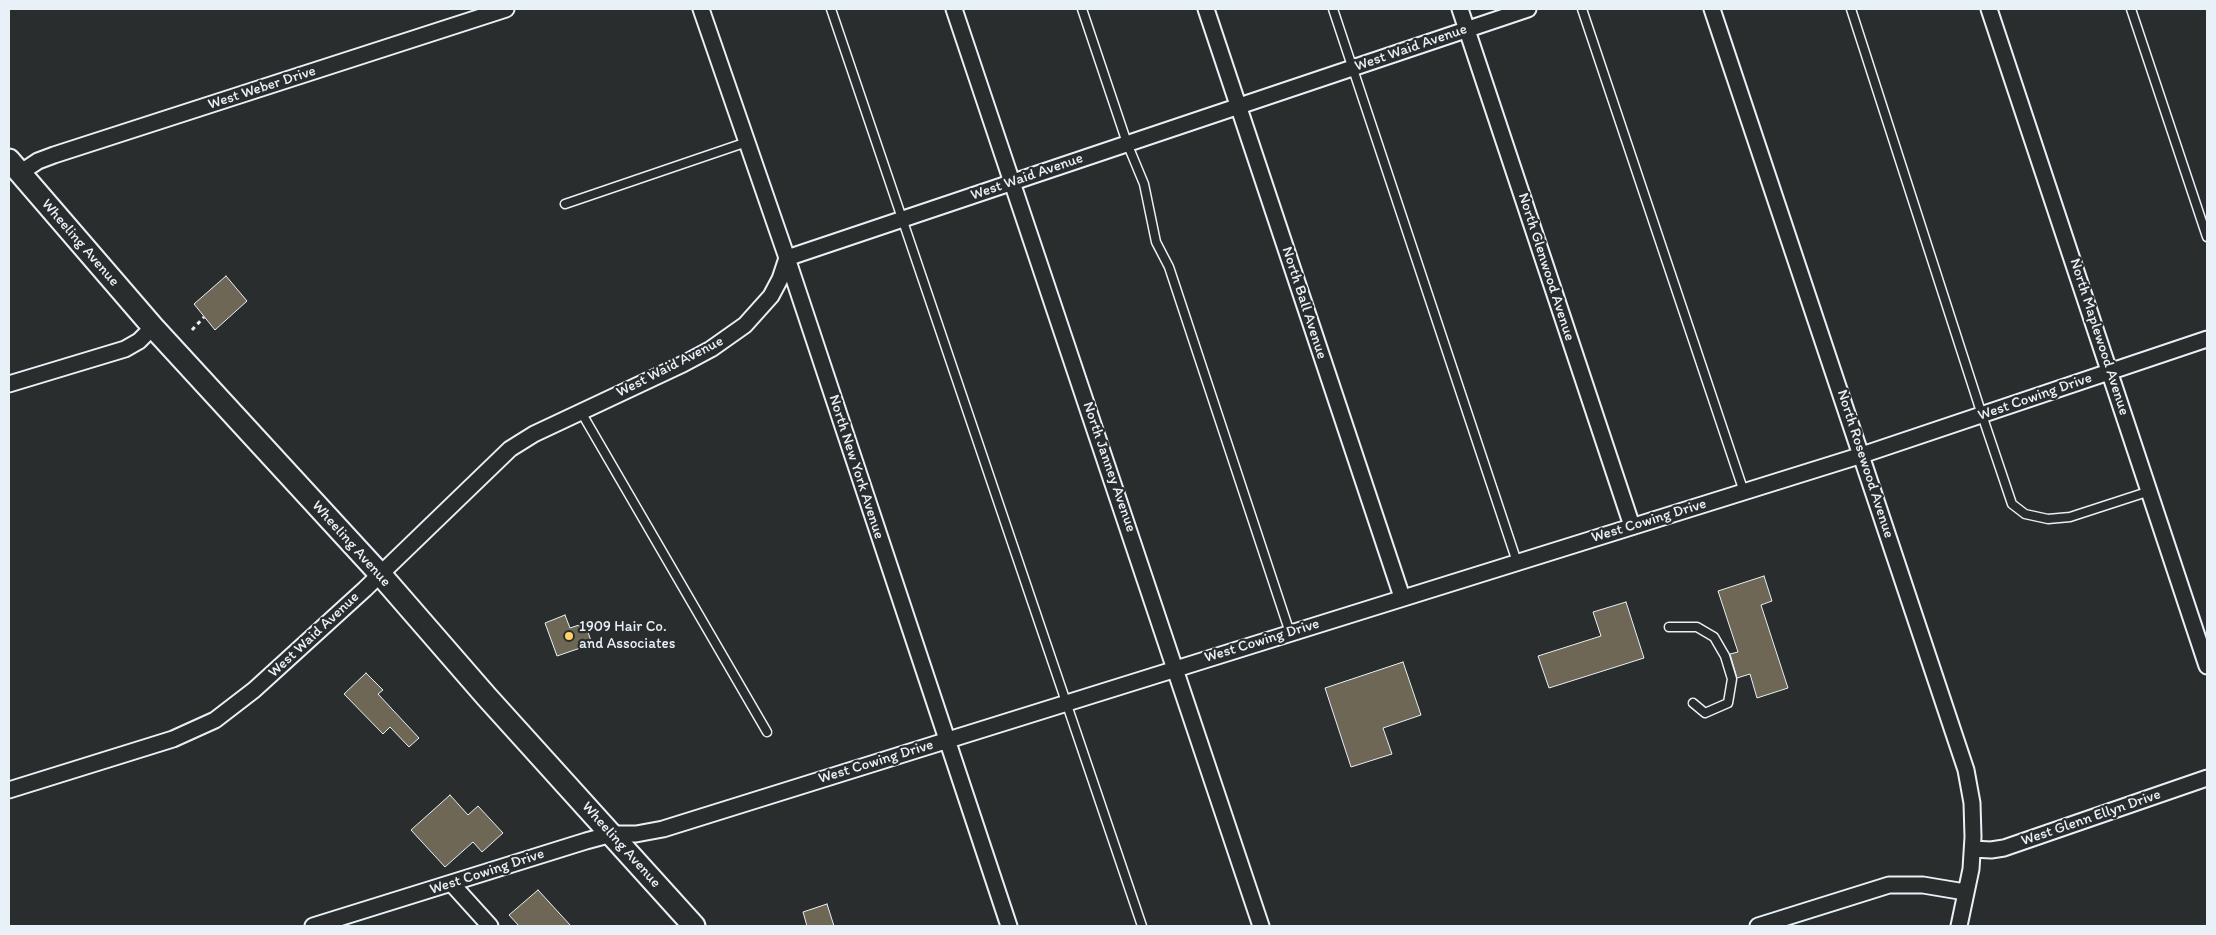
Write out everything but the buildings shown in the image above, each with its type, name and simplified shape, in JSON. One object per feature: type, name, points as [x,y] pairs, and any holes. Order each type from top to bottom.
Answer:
[{"type":"main road","name":"Wheeling Avenue","points":[[14,166],[153,327],[380,574],[504,717],[694,926]]},
{"type":"street","name":"West Weber Drive","points":[[14,166],[38,162],[54,155],[506,9]]},
{"type":"street","name":"North New York Avenue","points":[[701,9],[787,258],[1008,926]]},
{"type":"street","name":"North Janney Avenue","points":[[954,9],[1261,926]]},
{"type":"street","name":"North Ball Avenue","points":[[1206,9],[1402,597]]},
{"type":"street","name":"North Glenwood Avenue","points":[[1460,9],[1632,526]]},
{"type":"street","name":"West Waid Avenue","points":[[9,790],[173,739],[215,720],[254,690],[380,574],[510,449],[534,434],[683,364],[711,349],[744,326],[770,296],[780,279],[787,258],[1466,28],[1528,9]]},
{"type":"street","name":"North Rosewood Avenue","points":[[1712,9],[1966,770],[1972,803],[1973,849],[1959,926]]},
{"type":"street","name":"North Maplewood Avenue","points":[[1989,9],[2207,666]]},
{"type":"street","points":[[9,384],[125,349],[139,341],[153,327]]},
{"type":"street","name":"West Cowing Drive","points":[[313,926],[586,841],[612,834],[636,834],[663,829],[1862,455],[2207,339]]},
{"type":"street","name":"West Glenn Ellyn Drive","points":[[1973,849],[1991,850],[2004,848],[2207,778]]},
{"type":"street","points":[[452,884],[490,926]]},
{"type":"street","points":[[1758,926],[1889,884],[1923,885],[1965,892]]},
{"type":"lane","points":[[831,9],[904,218],[1065,703],[1142,926]]},
{"type":"lane","points":[[1082,9],[1127,143],[1144,184],[1156,242],[1169,267],[1290,633]]},
{"type":"lane","points":[[1333,9],[1517,562]]},
{"type":"lane","points":[[1582,9],[1744,492]]},
{"type":"lane","points":[[1851,9],[2012,504],[2025,514],[2048,519],[2070,517],[2150,491]]},
{"type":"lane","points":[[2130,9],[2207,237]]},
{"type":"lane","points":[[565,204],[747,142]]},
{"type":"lane","points":[[581,412],[767,732]]},
{"type":"lane","points":[[1669,627],[1697,627],[1714,637],[1725,656],[1732,680],[1728,703],[1705,713],[1693,703]]},
{"type":"path","points":[[192,330],[204,317]]},
{"type":"place","name":"1909 Hair Co. and Associates","points":[[569,636]]}]
